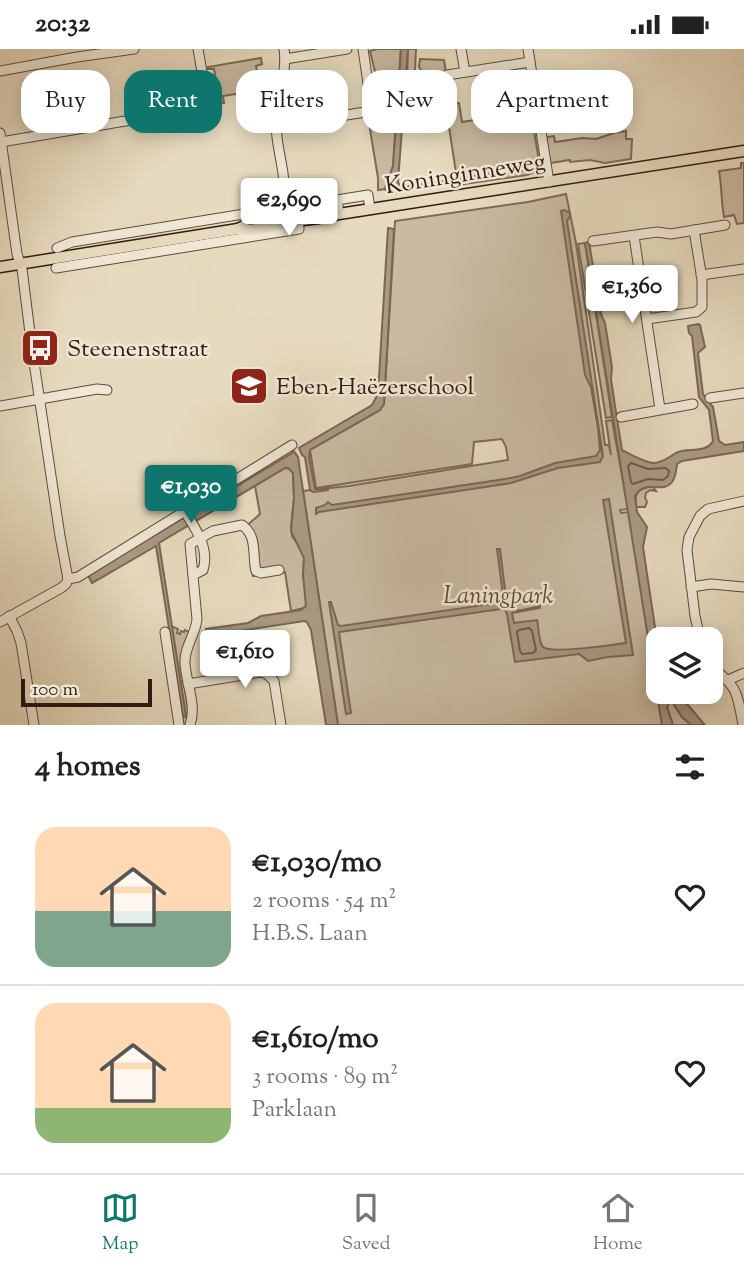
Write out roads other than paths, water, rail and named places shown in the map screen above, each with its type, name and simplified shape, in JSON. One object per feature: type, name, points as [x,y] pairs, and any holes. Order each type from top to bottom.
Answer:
[{"type":"main road","name":"Koninginneweg","points":[[0,267],[80,259],[102,251],[237,229],[265,220],[370,209],[744,151]]},
{"type":"main road","name":"Koninginneweg","points":[[237,229],[249,230],[293,217]]},
{"type":"street","points":[[0,71],[77,53],[134,49]]},
{"type":"street","points":[[34,725],[21,643],[17,631],[4,619],[61,588],[68,579],[23,273],[17,256],[4,186],[1,137],[208,107],[198,49]]},
{"type":"street","points":[[285,54],[347,49]]},
{"type":"street","points":[[348,115],[372,111],[363,49]]},
{"type":"street","points":[[461,49],[465,72]]},
{"type":"street","points":[[528,49],[549,181]]},
{"type":"street","points":[[457,73],[530,62]]},
{"type":"street","points":[[277,133],[284,184],[289,194],[293,217]]},
{"type":"street","name":"Koninginneweg","points":[[57,248],[72,242],[262,211],[265,220]]},
{"type":"street","name":"Koninginneweg","points":[[56,268],[80,259],[299,229],[293,217]]},
{"type":"street","points":[[593,241],[657,232],[671,234],[725,225]]},
{"type":"street","points":[[647,319],[700,310],[703,305],[694,230]]},
{"type":"street","points":[[634,236],[660,409]]},
{"type":"street","points":[[100,238],[102,251]]},
{"type":"street","points":[[701,275],[744,269]]},
{"type":"street","points":[[0,406],[97,389],[107,390]]},
{"type":"street","points":[[710,398],[744,393]]},
{"type":"street","points":[[621,417],[692,404]]},
{"type":"street","points":[[68,579],[78,577],[292,445]]},
{"type":"street","points":[[699,627],[687,550],[689,537],[708,509],[744,501]]},
{"type":"street","points":[[185,511],[205,552],[205,563],[201,572],[193,575]]},
{"type":"street","points":[[190,725],[192,710],[185,661],[197,622],[191,543],[217,529],[244,526],[251,536],[256,571],[259,573],[279,570]]},
{"type":"street","points":[[691,587],[711,584],[744,587]]},
{"type":"street","points":[[165,632],[179,725]]},
{"type":"street","points":[[188,684],[261,672],[267,674],[274,681],[281,725]]},
{"type":"street","points":[[728,680],[744,673]]},
{"type":"street","points":[[723,676],[737,693],[743,725]]},
{"type":"water","points":[[401,49],[408,49],[406,70],[400,70]]},
{"type":"water","points":[[395,133],[402,133],[398,182],[400,186],[528,170],[398,190],[389,194],[385,188],[393,166]]},
{"type":"water","points":[[561,211],[570,213],[567,221],[603,456],[600,462],[558,468],[511,483],[316,514],[316,508],[328,502],[332,505],[505,479],[555,463],[596,456],[600,450],[598,428],[591,387],[585,375]]},
{"type":"water","points":[[388,228],[394,229],[384,404],[380,410],[310,450],[315,489],[328,489],[313,492],[310,490],[305,457],[299,448],[372,405],[378,394]]},
{"type":"water","points":[[589,242],[601,314],[605,323],[622,450],[645,461],[657,463],[678,452],[702,449],[713,441],[709,410],[699,397],[692,336],[688,326],[698,324],[705,347],[698,353],[703,394],[713,407],[719,441],[725,445],[744,442],[744,451],[682,461],[677,464],[674,478],[668,486],[644,488],[635,496],[637,512],[647,527],[643,547],[655,627],[646,627],[585,243]]},
{"type":"water","points":[[293,450],[298,457],[338,725],[326,725],[311,630],[307,622],[207,636],[204,634],[206,629],[248,623],[261,616],[301,610],[306,606],[304,558],[291,531],[293,473],[288,468],[159,543],[186,716],[183,717],[156,546],[92,583],[88,575]]},
{"type":"water","points":[[609,499],[633,655],[588,661],[579,654],[515,662],[507,614],[501,609],[339,632],[351,713],[346,714],[329,602],[338,625],[341,626],[504,602],[497,549],[500,549],[507,605],[514,610],[540,606],[512,613],[514,623],[537,620],[543,647],[569,649],[626,643],[603,500]]},
{"type":"water","points":[[659,704],[668,704],[673,725],[662,725]]},
{"type":"water","points":[[674,704],[687,704],[705,725],[691,725]]},
{"type":"place","name":"Steenenstraat","points":[[40,348]]},
{"type":"place","name":"Eben-Haëzerschool","points":[[249,386]]},
{"type":"park label","name":"Laningpark","points":[[498,595]]}]
